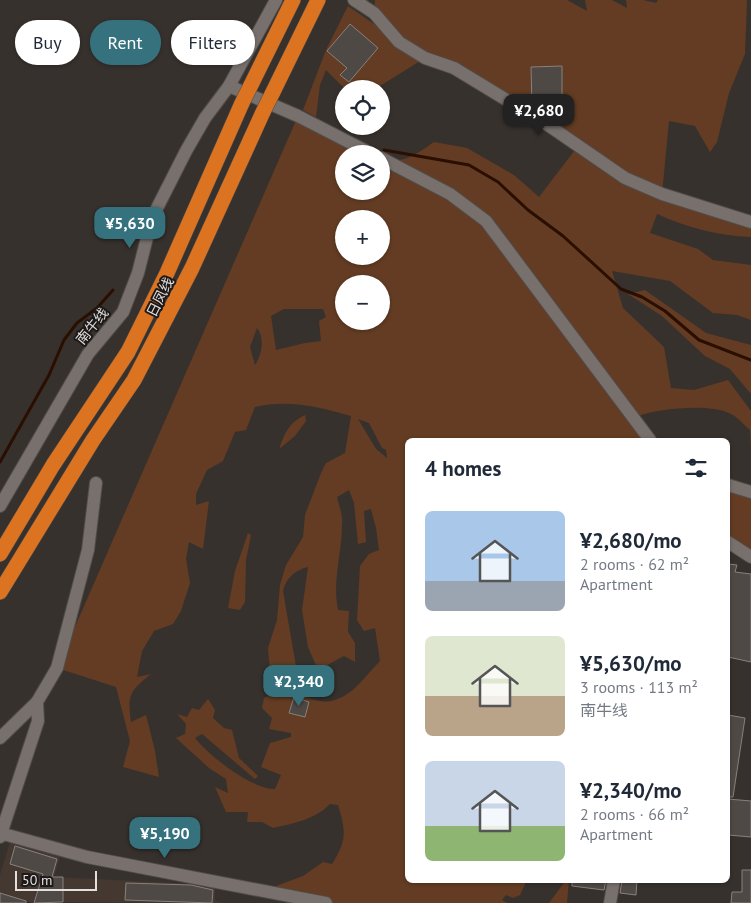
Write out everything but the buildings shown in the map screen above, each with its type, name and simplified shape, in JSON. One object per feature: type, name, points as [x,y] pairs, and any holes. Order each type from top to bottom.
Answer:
[{"type":"highway","name":"日凤线","points":[[0,554],[53,464],[128,352],[167,273],[242,103],[293,0]]},
{"type":"highway","name":"日凤线","points":[[0,592],[82,457],[134,380],[192,268],[263,112],[318,0]]},
{"type":"street","name":"南牛线","points":[[0,506],[88,354],[122,312],[138,273],[152,218],[186,151],[205,118],[229,86],[276,0]]},
{"type":"street","points":[[354,0],[374,13],[400,42],[425,58],[454,68],[548,125],[625,178],[662,194],[751,222]]},
{"type":"street","points":[[229,86],[298,116],[354,145]]},
{"type":"street","points":[[390,163],[450,194],[486,221],[649,438]]},
{"type":"street","points":[[0,738],[36,702],[57,668],[88,550],[96,483]]},
{"type":"street","points":[[730,486],[751,492]]},
{"type":"street","points":[[730,543],[751,557]]},
{"type":"street","points":[[36,702],[38,721],[0,835],[87,857],[326,903]]},
{"type":"street","points":[[610,903],[613,883]]},
{"type":"shaded area","points":[[375,0],[567,0],[587,11],[585,0],[612,0],[627,8],[626,0],[643,0],[656,3],[658,0],[747,0],[745,54],[729,93],[717,142],[710,152],[695,126],[669,121],[662,194],[751,222],[751,237],[726,235],[702,230],[657,214],[650,233],[698,249],[713,260],[751,265],[751,320],[737,315],[713,313],[670,281],[612,271],[623,308],[664,347],[671,388],[694,390],[728,380],[751,411],[751,449],[750,430],[735,416],[708,408],[681,408],[634,417],[649,438],[405,438],[405,883],[526,883],[520,895],[513,898],[506,895],[502,900],[507,903],[326,903],[260,892],[303,876],[323,862],[332,864],[343,842],[344,835],[343,822],[338,805],[330,804],[310,817],[273,828],[262,822],[247,822],[248,812],[226,812],[215,787],[228,793],[226,779],[209,768],[176,738],[185,734],[186,724],[177,714],[187,717],[192,708],[199,710],[208,699],[215,710],[213,718],[224,728],[232,730],[239,758],[258,776],[255,779],[202,734],[195,738],[210,754],[232,771],[255,784],[275,789],[281,775],[261,767],[270,743],[291,737],[291,733],[269,729],[272,718],[262,708],[264,698],[276,692],[270,671],[268,648],[277,620],[280,585],[286,565],[303,537],[305,515],[321,473],[326,463],[345,453],[351,416],[304,405],[280,404],[255,407],[246,430],[235,432],[223,461],[207,470],[196,494],[196,505],[209,501],[203,549],[189,542],[186,559],[190,583],[181,611],[173,624],[154,631],[142,651],[137,677],[151,674],[134,689],[129,705],[131,722],[146,715],[159,777],[123,767],[130,741],[116,687],[57,668],[298,116],[354,145],[335,145],[335,200],[390,200],[390,160],[402,160],[416,154],[434,142],[467,148],[514,175],[539,197],[578,146],[425,58],[390,80],[336,80],[326,70],[320,85],[316,117],[303,110],[326,50],[348,6],[397,40],[374,13]],"holes":[[[284,309],[323,309],[326,317],[319,321],[321,341],[276,350],[271,316]],[[257,328],[262,346],[255,365],[250,347]],[[358,419],[369,423],[382,448],[386,450],[387,458],[376,449]],[[349,490],[354,503],[358,544],[366,542],[364,511],[371,509],[376,528],[379,550],[369,554],[360,566],[357,620],[364,631],[375,628],[380,661],[346,695],[327,701],[315,700],[301,695],[283,591],[286,582],[292,575],[308,567],[302,610],[308,647],[318,670],[344,656],[355,662],[355,643],[348,632],[349,611],[338,610],[336,599],[342,535],[342,521],[337,497]]]},
{"type":"shaded area","points":[[645,290],[706,333],[751,345],[751,394],[730,369],[705,356],[662,316],[628,294]]},
{"type":"shaded area","points":[[305,415],[306,421],[295,436],[279,449],[288,429],[295,421]]},
{"type":"shaded area","points":[[730,486],[751,492],[751,557],[730,543]]},
{"type":"shaded area","points":[[248,533],[251,535],[246,560],[245,602],[240,610],[228,608],[235,571]]},
{"type":"shaded area","points":[[10,842],[60,857],[54,877],[215,885],[215,901],[224,903],[53,902],[53,880],[46,903],[33,903],[0,893],[0,875]]},
{"type":"shaded area","points":[[564,883],[569,883],[567,903],[549,903]]},
{"type":"waterway","points":[[390,151],[469,165],[498,182],[528,210],[563,236],[621,289],[642,297],[665,311],[699,340],[751,360]]},
{"type":"waterway","points":[[0,462],[49,375],[64,340],[77,323],[97,308],[113,290]]}]
